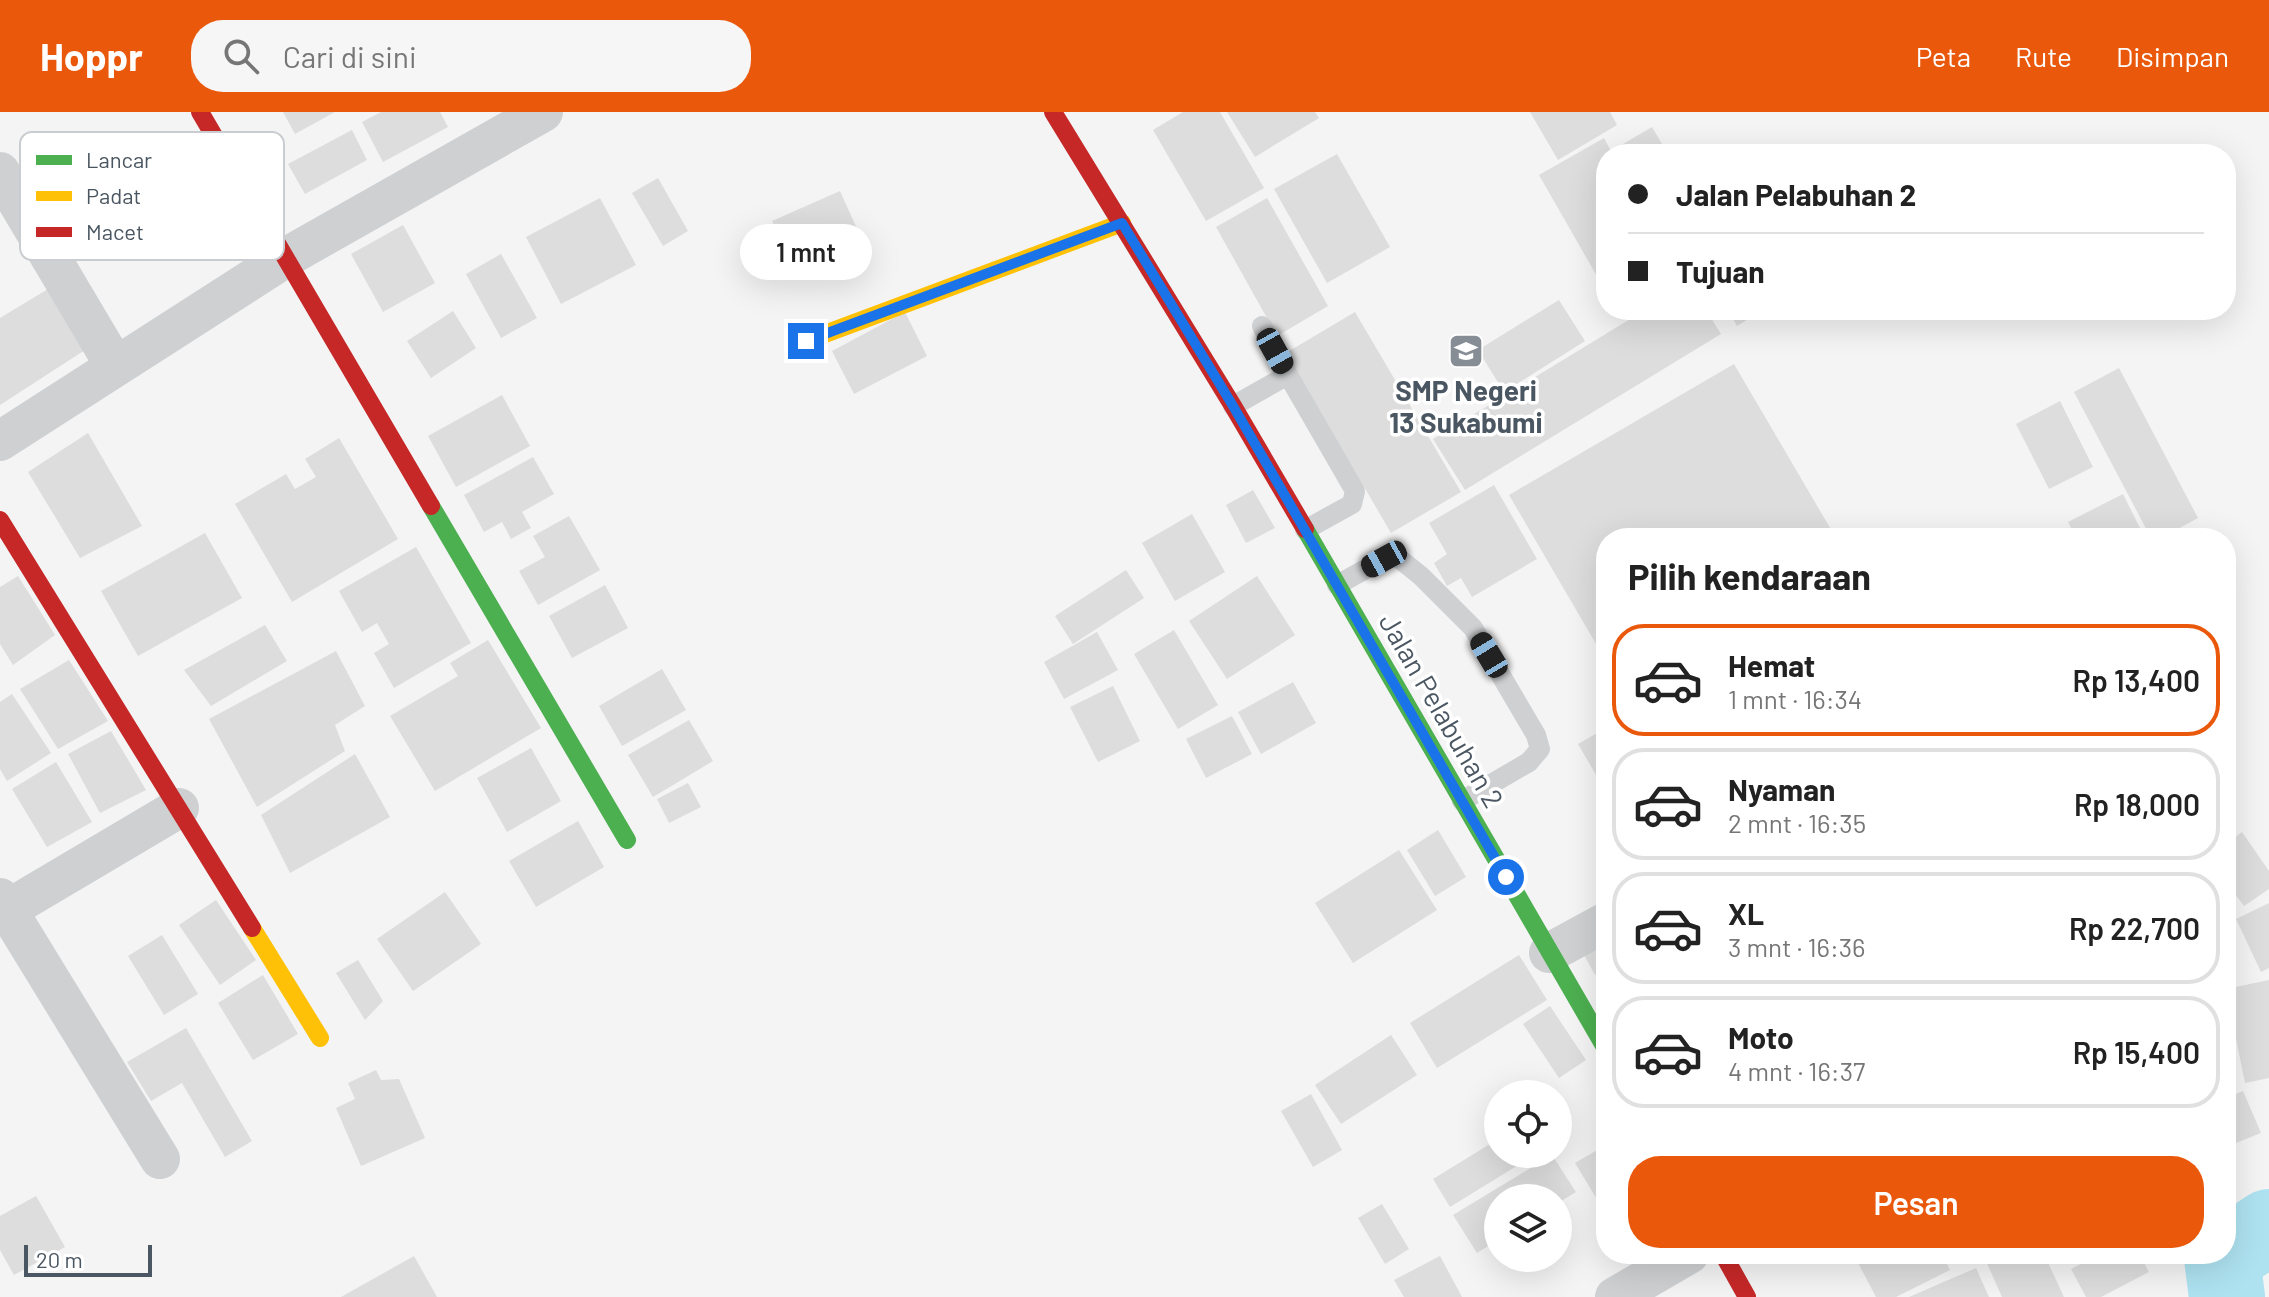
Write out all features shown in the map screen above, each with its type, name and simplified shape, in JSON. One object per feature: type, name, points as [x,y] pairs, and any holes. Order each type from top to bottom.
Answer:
[{"type":"street","points":[[200,112],[212,132]]},
{"type":"street","points":[[543,112],[285,258],[627,840]]},
{"type":"street","name":"Jalan Pelabuhan 2","points":[[1053,112],[1233,406],[1596,1032]]},
{"type":"street","points":[[0,172],[20,206]]},
{"type":"street","points":[[806,341],[1122,223]]},
{"type":"street","points":[[52,260],[115,366]]},
{"type":"street","points":[[0,441],[282,260]]},
{"type":"street","points":[[0,520],[320,1038]]},
{"type":"street","points":[[160,1159],[2,907],[179,808]]},
{"type":"street","points":[[1549,953],[1596,927]]},
{"type":"street","points":[[1615,1297],[1672,1264]]},
{"type":"street","points":[[1729,1264],[1747,1297]]},
{"type":"lane","points":[[1262,326],[1355,491],[1352,504],[1305,530]]},
{"type":"lane","points":[[1233,406],[1288,375]]},
{"type":"lane","points":[[1337,585],[1384,559],[1396,556],[1421,576],[1473,628],[1536,735],[1540,749],[1529,762],[1462,801]]},
{"type":"building","points":[[283,112],[335,112],[295,134]]},
{"type":"building","points":[[381,112],[440,112],[448,127],[383,162],[362,122]]},
{"type":"building","points":[[1183,112],[1220,112],[1264,188],[1206,221],[1153,130]]},
{"type":"building","points":[[1227,112],[1315,112],[1319,118],[1255,157]]},
{"type":"building","points":[[1530,112],[1610,112],[1617,125],[1558,160]]},
{"type":"building","points":[[1652,127],[1662,144],[1623,144]]},
{"type":"building","points":[[352,130],[367,160],[305,194],[288,164]]},
{"type":"building","points":[[1604,138],[1607,144],[1596,144],[1596,275],[1539,175]]},
{"type":"building","points":[[1337,154],[1390,247],[1327,283],[1274,189]]},
{"type":"building","points":[[658,178],[688,231],[663,246],[632,193]]},
{"type":"building","points":[[840,191],[863,242],[796,273],[772,221]]},
{"type":"building","points":[[600,198],[636,265],[561,304],[526,237]]},
{"type":"building","points":[[1267,198],[1328,306],[1277,336],[1216,227]]},
{"type":"building","points":[[403,225],[435,283],[383,312],[351,254]]},
{"type":"building","points":[[501,254],[537,318],[501,338],[466,274]]},
{"type":"building","points":[[48,289],[85,350],[0,405],[0,318]]},
{"type":"building","points":[[1559,300],[1585,341],[1504,392],[1478,350]]},
{"type":"building","points":[[453,311],[476,348],[431,378],[407,341]]},
{"type":"building","points":[[905,312],[927,356],[854,394],[832,351]]},
{"type":"building","points":[[1355,312],[1461,492],[1391,533],[1286,353]]},
{"type":"building","points":[[1629,320],[1712,320],[1721,334],[1465,490],[1433,439]]},
{"type":"building","points":[[1734,364],[1830,528],[1596,528],[1596,644],[1509,495]]},
{"type":"building","points":[[2119,368],[2198,518],[2180,528],[2146,528],[2074,392]]},
{"type":"building","points":[[502,395],[530,446],[456,487],[428,436]]},
{"type":"building","points":[[2060,401],[2093,467],[2049,489],[2016,424]]},
{"type":"building","points":[[88,433],[142,526],[80,558],[28,472]]},
{"type":"building","points":[[339,438],[398,539],[292,602],[235,504],[286,474],[295,489],[316,477],[305,459]]},
{"type":"building","points":[[533,457],[554,494],[522,512],[531,528],[511,539],[502,522],[484,532],[464,495]]},
{"type":"building","points":[[1494,485],[1537,559],[1472,597],[1461,578],[1447,586],[1434,563],[1447,554],[1429,523]]},
{"type":"building","points":[[1253,490],[1275,528],[1246,543],[1226,505]]},
{"type":"building","points":[[2123,494],[2140,528],[2071,528],[2068,522]]},
{"type":"building","points":[[1192,514],[1225,572],[1175,601],[1142,543]]},
{"type":"building","points":[[569,516],[600,570],[538,605],[519,571],[545,557],[533,536]]},
{"type":"building","points":[[205,533],[242,598],[138,656],[101,591]]},
{"type":"building","points":[[416,547],[471,643],[394,688],[374,653],[389,644],[377,623],[362,632],[339,591]]},
{"type":"building","points":[[1126,570],[1144,598],[1073,644],[1055,616]]},
{"type":"building","points":[[18,576],[55,635],[13,665],[0,644],[0,587]]},
{"type":"building","points":[[1257,576],[1295,635],[1227,679],[1189,621]]},
{"type":"building","points":[[605,585],[628,628],[572,658],[549,616]]},
{"type":"building","points":[[265,625],[287,661],[211,706],[184,670]]},
{"type":"building","points":[[1174,630],[1218,705],[1178,729],[1134,654]]},
{"type":"building","points":[[1097,632],[1118,670],[1064,699],[1044,662]]},
{"type":"building","points":[[488,640],[541,728],[435,791],[390,716],[458,676],[450,663]]},
{"type":"building","points":[[336,651],[365,706],[335,725],[345,751],[257,807],[209,719]]},
{"type":"building","points":[[69,660],[108,721],[58,749],[20,689]]},
{"type":"building","points":[[662,669],[686,710],[622,746],[599,706]]},
{"type":"building","points":[[1293,682],[1316,723],[1261,754],[1238,712]]},
{"type":"building","points":[[1113,686],[1140,741],[1098,762],[1070,707]]},
{"type":"building","points":[[12,694],[51,753],[7,781],[0,769],[0,702]]},
{"type":"building","points":[[1232,716],[1252,754],[1206,778],[1186,739]]},
{"type":"building","points":[[689,720],[713,761],[653,797],[628,755]]},
{"type":"building","points":[[111,731],[146,790],[100,813],[68,754]]},
{"type":"building","points":[[1596,734],[1596,775],[1578,744]]},
{"type":"building","points":[[531,748],[561,801],[507,832],[477,778]]},
{"type":"building","points":[[355,754],[390,817],[290,873],[261,815]]},
{"type":"building","points":[[56,762],[92,822],[47,847],[12,789]]},
{"type":"building","points":[[688,783],[701,807],[669,823],[657,799]]},
{"type":"building","points":[[578,821],[604,867],[536,907],[509,861]]},
{"type":"building","points":[[1438,830],[1466,877],[1435,896],[1407,850]]},
{"type":"building","points":[[2242,832],[2269,871],[2269,889],[2244,906],[2236,895],[2236,836]]},
{"type":"building","points":[[1399,850],[1437,910],[1353,963],[1315,903]]},
{"type":"building","points":[[445,892],[481,944],[413,991],[377,939]]},
{"type":"building","points":[[216,900],[256,960],[220,985],[179,925]]},
{"type":"building","points":[[2269,903],[2269,968],[2261,972],[2236,919]]},
{"type":"building","points":[[1596,934],[1595,975],[1578,944]]},
{"type":"building","points":[[162,935],[198,994],[164,1015],[128,956]]},
{"type":"building","points":[[1519,955],[1547,1000],[1437,1068],[1410,1023]]},
{"type":"building","points":[[358,960],[383,1001],[365,1020],[336,973]]},
{"type":"building","points":[[263,975],[298,1034],[253,1060],[218,1003]]},
{"type":"building","points":[[2269,980],[2269,1078],[2245,1083],[2236,1038],[2236,987]]},
{"type":"building","points":[[1550,1006],[1586,1060],[1559,1078],[1523,1024]]},
{"type":"building","points":[[186,1028],[252,1141],[225,1157],[182,1083],[151,1101],[127,1062]]},
{"type":"building","points":[[1391,1035],[1417,1075],[1341,1124],[1315,1085]]},
{"type":"building","points":[[376,1070],[381,1080],[399,1079],[425,1138],[361,1166],[336,1108],[355,1099],[348,1083]]},
{"type":"building","points":[[2243,1091],[2261,1133],[2236,1143],[2236,1094]]},
{"type":"building","points":[[1311,1094],[1342,1150],[1313,1167],[1281,1111]]},
{"type":"building","points":[[1484,1148],[1484,1168],[1513,1168],[1450,1207],[1433,1179]]},
{"type":"building","points":[[1596,1151],[1596,1198],[1575,1163]]},
{"type":"building","points":[[1531,1168],[1560,1168],[1571,1184],[1504,1184]]},
{"type":"building","points":[[36,1196],[65,1247],[14,1275],[0,1250],[0,1216]]},
{"type":"building","points":[[1484,1196],[1484,1249],[1477,1253],[1453,1215]]},
{"type":"building","points":[[1382,1204],[1409,1249],[1385,1264],[1358,1218]]},
{"type":"building","points":[[414,1256],[437,1297],[341,1297]]},
{"type":"building","points":[[1440,1256],[1462,1297],[1404,1297],[1394,1280]]},
{"type":"building","points":[[1859,1264],[1947,1264],[1950,1270],[1896,1297],[1876,1297]]},
{"type":"building","points":[[1987,1264],[2049,1264],[2064,1297],[2002,1297]]},
{"type":"building","points":[[2081,1264],[2145,1264],[2149,1272],[2101,1297],[2086,1297],[2071,1269]]},
{"type":"building","points":[[1976,1268],[1989,1297],[1909,1297]]},
{"type":"waterway","points":[[2236,1249],[2269,1227]]},
{"type":"waterway","points":[[2223,1264],[2227,1297]]},
{"type":"traffic: fast","points":[[431,506],[627,840]]},
{"type":"traffic: fast","points":[[1305,529],[1596,1032]]},
{"type":"traffic: slow","points":[[806,341],[1122,223]]},
{"type":"traffic: slow","points":[[252,928],[320,1038]]},
{"type":"traffic: jam","points":[[200,112],[212,132]]},
{"type":"traffic: jam","points":[[1053,112],[1305,529]]},
{"type":"traffic: jam","points":[[284,255],[431,506]]},
{"type":"traffic: jam","points":[[0,520],[252,928]]},
{"type":"traffic: jam","points":[[1729,1264],[1747,1297]]},
{"type":"place","name":"SMP Negeri 13 Sukabumi","points":[[1466,351]]},
{"type":"route","points":[[806,341],[1122,223],[1233,406],[1506,877]]}]
